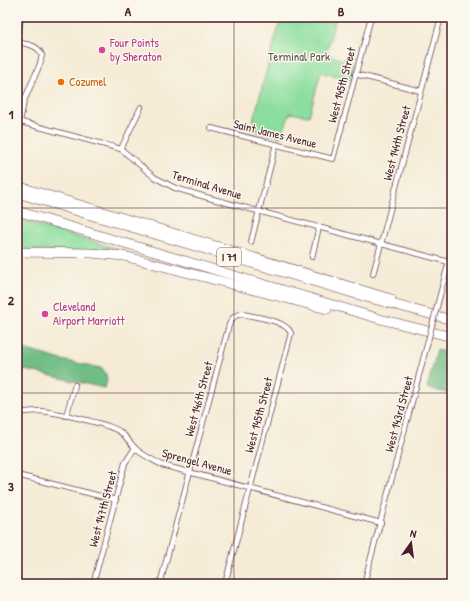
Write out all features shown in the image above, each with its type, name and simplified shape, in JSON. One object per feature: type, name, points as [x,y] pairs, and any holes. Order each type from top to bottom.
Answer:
[{"type":"highway","points":[[17,186],[374,293],[441,318]]},
{"type":"highway","name":"I 71","points":[[17,193],[366,297],[452,320]]},
{"type":"highway","name":"I 71","points":[[17,211],[380,319],[452,337]]},
{"type":"highway","points":[[17,252],[91,253],[124,256],[310,305],[380,319]]},
{"type":"main road","points":[[17,32],[21,17]]},
{"type":"street","name":"West 145th Street","points":[[333,159],[371,17]]},
{"type":"street","name":"West 144th Street","points":[[373,274],[441,17]]},
{"type":"street","points":[[17,42],[34,46],[39,49],[42,55],[40,64],[24,101],[17,136]]},
{"type":"street","points":[[355,74],[421,91]]},
{"type":"street","points":[[121,149],[141,107]]},
{"type":"street","name":"Terminal Avenue","points":[[20,122],[121,149],[154,177],[175,188],[449,262]]},
{"type":"street","name":"Saint James Avenue","points":[[211,128],[333,159]]},
{"type":"street","points":[[251,242],[276,144]]},
{"type":"street","points":[[312,257],[319,227]]},
{"type":"street","name":"West 143rd Street","points":[[364,584],[452,250]]},
{"type":"street","name":"West 146th Street","points":[[160,584],[229,325],[233,317],[237,314],[260,318]]},
{"type":"street","name":"West 145th Street","points":[[225,584],[291,333],[289,328],[260,318]]},
{"type":"street","points":[[66,416],[75,384]]},
{"type":"street","name":"Sprengel Avenue","points":[[17,412],[41,411],[107,426],[119,431],[135,448],[148,458],[162,464],[381,523]]},
{"type":"street","name":"West 147th Street","points":[[95,577],[125,463],[135,448]]},
{"type":"street","points":[[17,475],[116,500]]},
{"type":"green space","name":"Terminal Park","points":[[281,17],[336,17],[326,54],[354,64],[350,81],[321,72],[309,116],[290,113],[281,137],[251,129]]},
{"type":"green space","points":[[17,219],[127,252],[126,254],[17,249]]},
{"type":"green space","points":[[17,347],[62,360],[101,368],[106,374],[107,382],[104,388],[17,368]]},
{"type":"green space","points":[[437,350],[452,354],[452,394],[427,388]]},
{"type":"place","name":"Four Points by Sheraton","points":[[102,50]]},
{"type":"place","name":"Cozumel","points":[[61,82]]},
{"type":"place","name":"Cleveland Airport Marriott","points":[[45,314]]}]
